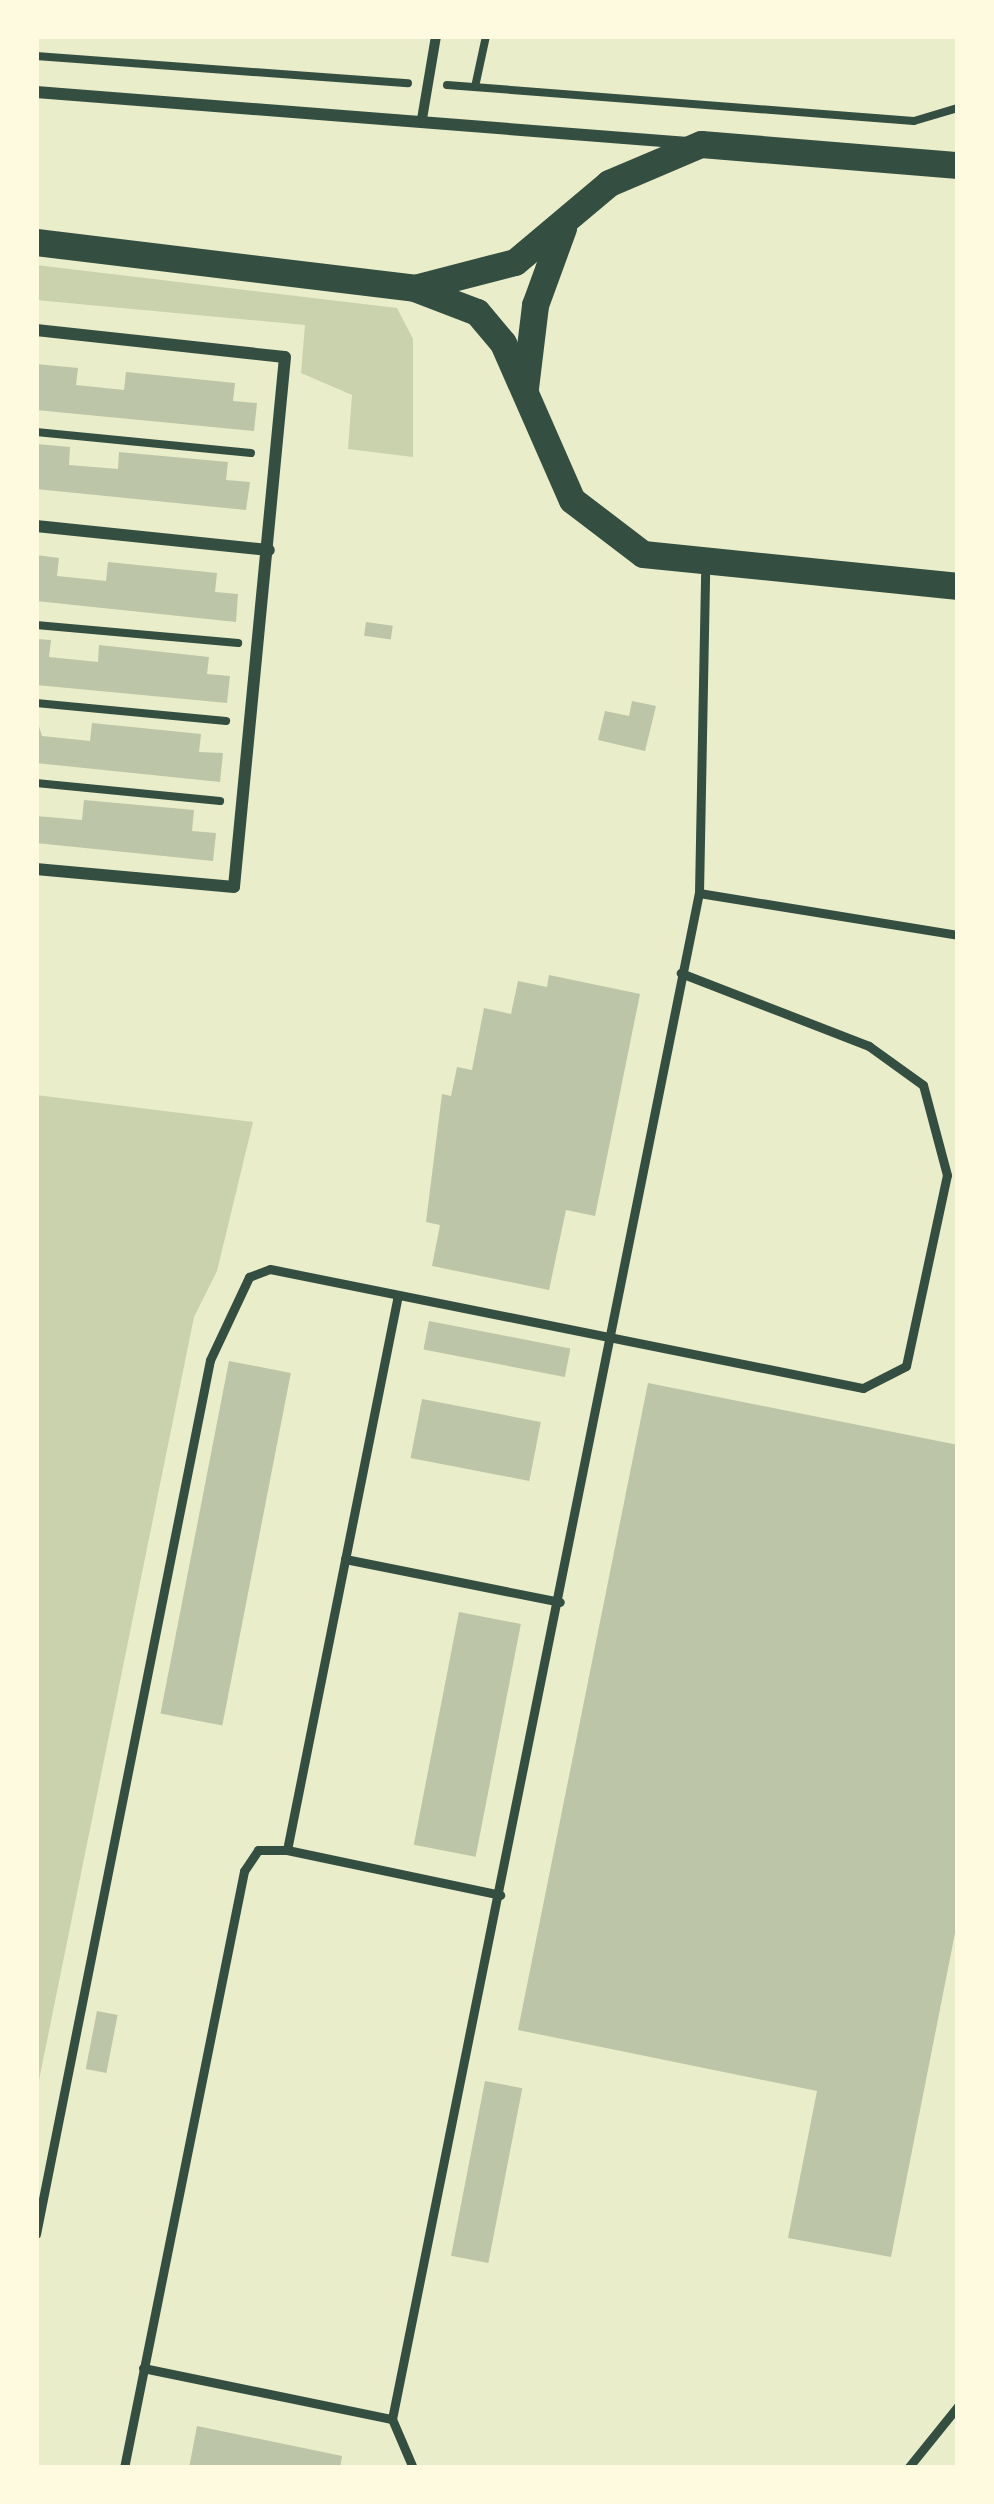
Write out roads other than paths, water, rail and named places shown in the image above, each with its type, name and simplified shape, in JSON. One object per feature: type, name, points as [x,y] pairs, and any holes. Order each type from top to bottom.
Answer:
[{"type":"main road","points":[[414,288],[479,277],[563,228],[609,183],[701,145],[958,165]]},
{"type":"main road","points":[[525,392],[536,305],[563,228]]},
{"type":"main road","points":[[36,242],[414,288],[477,312],[525,392],[572,500],[643,554],[705,568],[958,586]]},
{"type":"street","points":[[422,119],[436,36]]},
{"type":"street","points":[[36,92],[422,119],[701,145]]},
{"type":"street","points":[[36,330],[285,357],[234,887],[36,868]]},
{"type":"street","points":[[36,526],[269,550]]},
{"type":"lane","points":[[413,2468],[392,2420],[699,893],[705,568]]},
{"type":"lane","points":[[699,893],[958,935]]},
{"type":"lane","points":[[36,2234],[210,1360],[258,1270],[862,1388],[896,1380],[947,1175],[938,1114],[899,1063],[681,973]]},
{"type":"lane","points":[[287,1850],[398,1294]]},
{"type":"lane","points":[[345,1559],[560,1602]]},
{"type":"lane","points":[[124,2468],[244,1871],[258,1850],[287,1850],[500,1895]]},
{"type":"lane","points":[[143,2368],[392,2420]]},
{"type":"lane","points":[[908,2468],[958,2406]]}]
